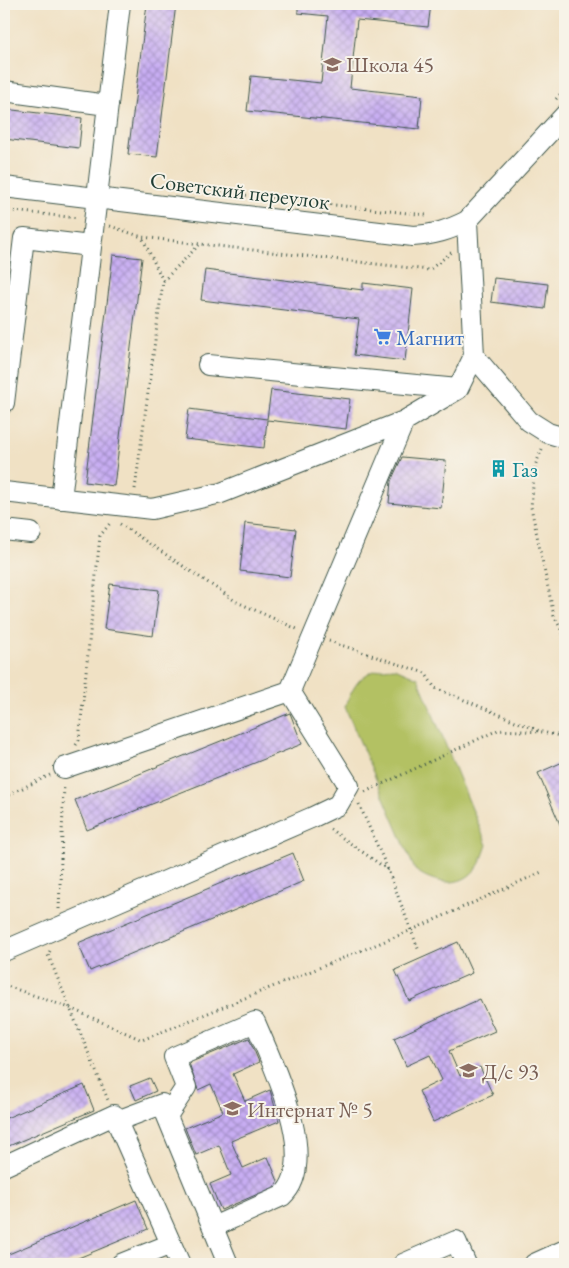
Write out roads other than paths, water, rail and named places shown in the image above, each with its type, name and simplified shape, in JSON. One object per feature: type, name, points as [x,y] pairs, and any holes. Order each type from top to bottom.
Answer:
[{"type":"street","points":[[61,498],[120,4]]},
{"type":"street","points":[[4,91],[108,105]]},
{"type":"street","points":[[4,492],[152,510],[221,493],[404,421],[458,389],[474,356],[467,221],[559,109]]},
{"type":"street","name":"Советский переулок","points":[[4,187],[413,236],[433,235],[448,231],[467,221]]},
{"type":"street","points":[[4,404],[24,238],[90,246]]},
{"type":"street","points":[[474,356],[529,422],[556,436]]},
{"type":"street","points":[[208,365],[458,389]]},
{"type":"street","points":[[64,768],[290,691],[404,421]]},
{"type":"street","points":[[4,530],[31,533]]},
{"type":"street","points":[[4,951],[338,805],[349,786],[290,691]]},
{"type":"street","points":[[166,1116],[186,1087],[174,1057],[256,1022],[289,1106],[294,1132],[297,1166],[296,1178],[291,1188],[282,1196],[212,1228]]},
{"type":"street","points":[[117,1121],[162,1104],[228,1264]]},
{"type":"street","points":[[4,1166],[114,1114],[180,1264]]},
{"type":"street","points":[[403,1264],[456,1241],[466,1264]]},
{"type":"street","points":[[121,1264],[171,1244]]},
{"type":"street","points":[[534,1264],[565,1250]]},
{"type":"place","name":"Школа 45","points":[[332,64]]},
{"type":"place","name":"Магнит","points":[[382,337]]},
{"type":"place","name":"Газ","points":[[498,469]]},
{"type":"place","name":"Д/с 93","points":[[468,1071]]},
{"type":"place","name":"Интернат № 5","points":[[233,1109]]}]
